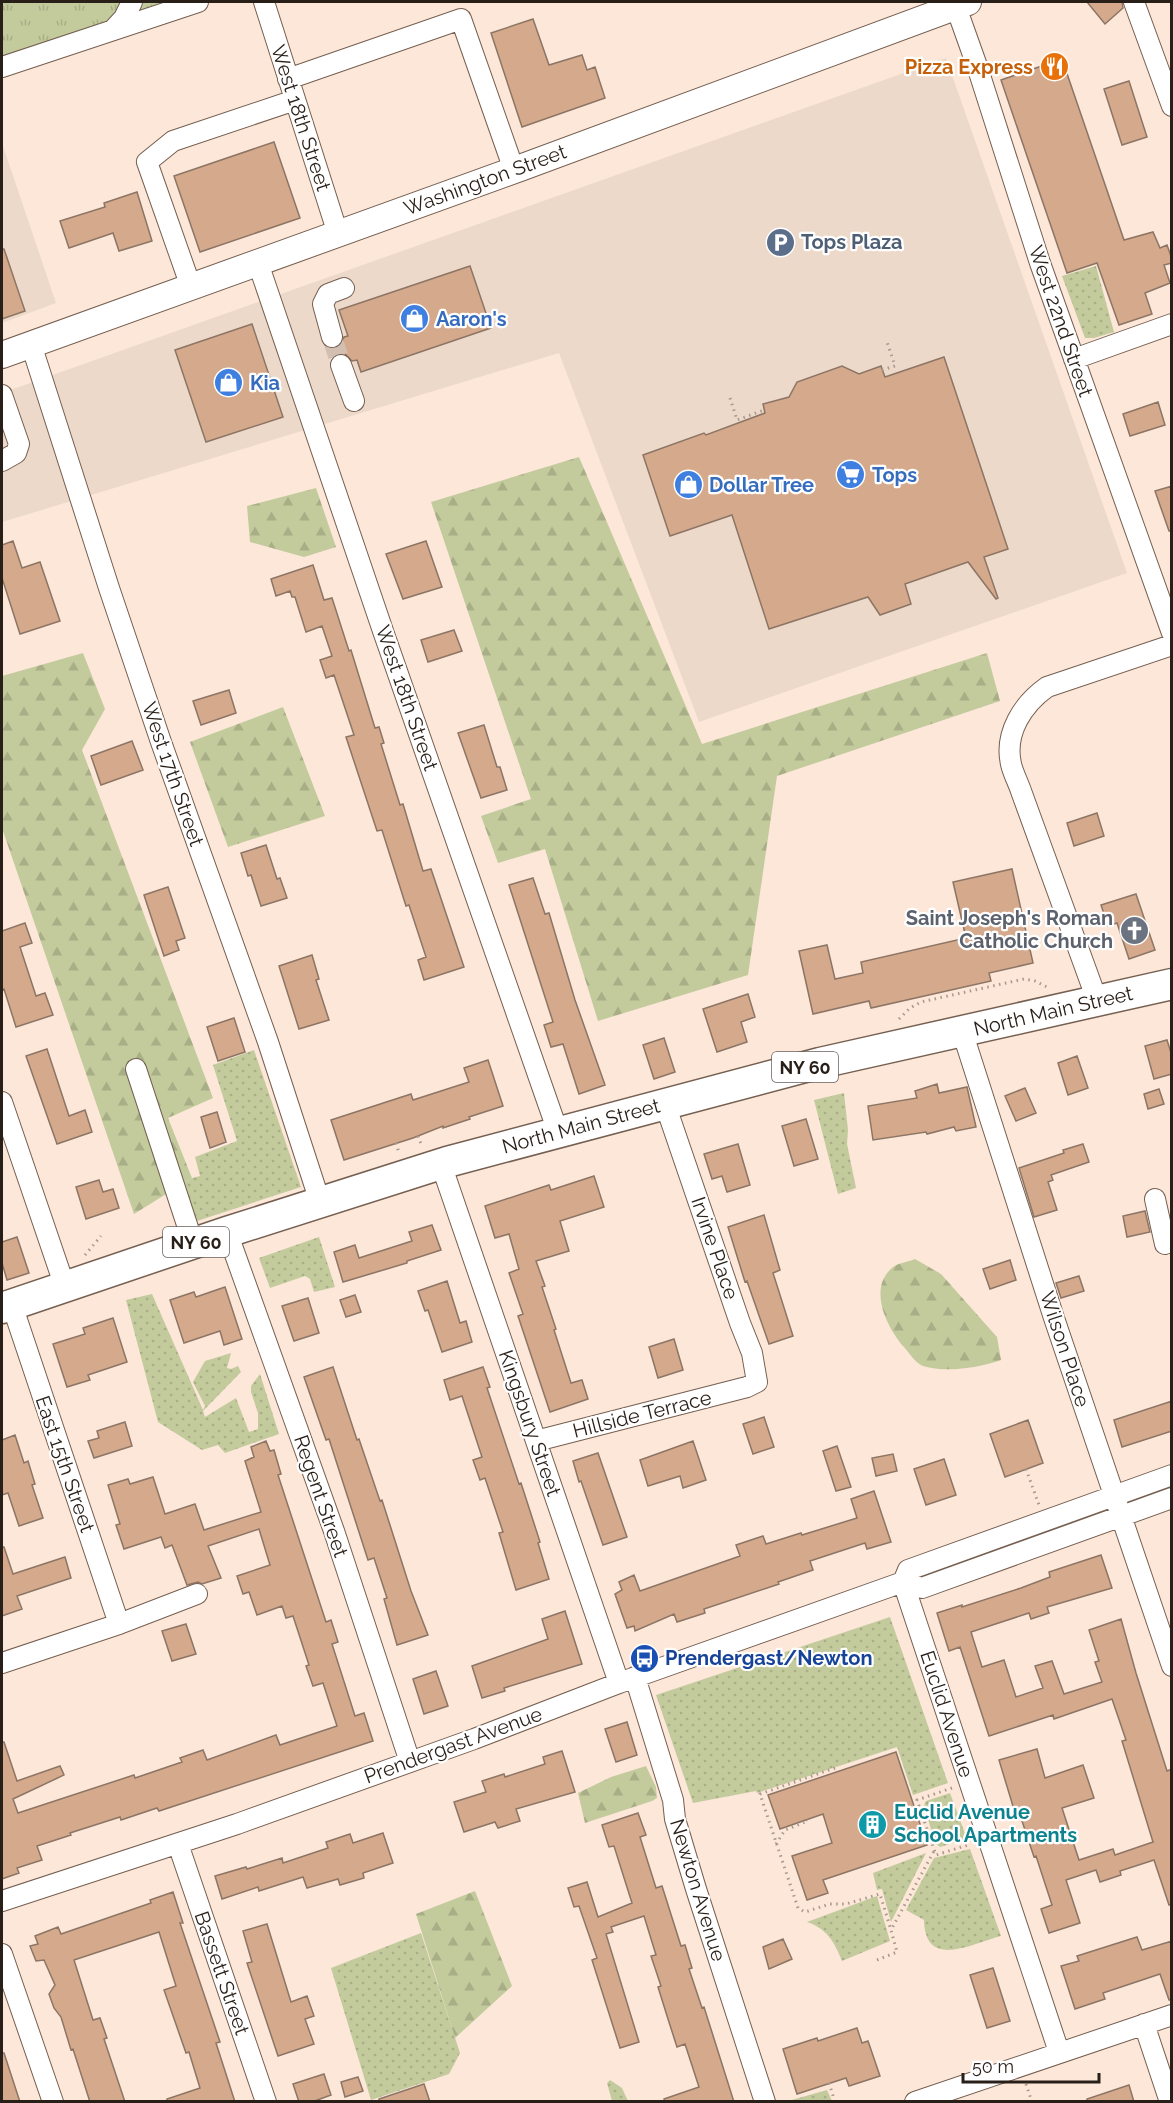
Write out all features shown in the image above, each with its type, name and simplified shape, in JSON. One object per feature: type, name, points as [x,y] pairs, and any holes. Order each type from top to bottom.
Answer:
[{"type":"highway","name":"North Main Street","points":[[7,1306],[72,1275],[194,1244],[441,1164],[820,1063],[1172,984]]},
{"type":"main road","name":"Washington Street","points":[[2,355],[514,170],[962,4]]},
{"type":"street","points":[[113,30],[124,18],[132,2]]},
{"type":"street","points":[[2,67],[198,2]]},
{"type":"street","name":"West 18th Street","points":[[264,2],[338,234]]},
{"type":"street","points":[[1134,2],[1172,106]]},
{"type":"street","name":"West 22nd Street","points":[[962,4],[977,66],[1040,262],[1172,633]]},
{"type":"street","points":[[288,79],[461,18],[514,170]]},
{"type":"street","points":[[191,287],[147,162],[173,141],[295,100]]},
{"type":"street","name":"West 18th Street","points":[[258,263],[558,1132]]},
{"type":"street","points":[[332,337],[323,304],[328,294],[344,288]]},
{"type":"street","points":[[1074,358],[1172,324]]},
{"type":"street","name":"West 17th Street","points":[[32,344],[161,742],[270,1046],[320,1202]]},
{"type":"street","points":[[341,365],[354,401]]},
{"type":"street","points":[[2,395],[19,444],[16,453],[2,461]]},
{"type":"street","points":[[1097,1000],[1020,791],[1011,763],[1010,741],[1022,710],[1047,687],[1172,645]]},
{"type":"street","name":"Wilson Place","points":[[962,1031],[1051,1308],[1172,1665]]},
{"type":"street","points":[[136,1069],[194,1244]]},
{"type":"street","points":[[2,1101],[72,1275]]},
{"type":"street","name":"Irvine Place","points":[[665,1104],[752,1353],[757,1382],[747,1387]]},
{"type":"street","name":"Kingsbury Street","points":[[441,1164],[536,1441],[627,1680]]},
{"type":"street","points":[[1155,1200],[1165,1244],[1172,1241]]},
{"type":"street","name":"Regent Street","points":[[227,1232],[334,1531],[410,1762]]},
{"type":"street","name":"East 15th Street","points":[[7,1306],[119,1624]]},
{"type":"street","name":"Hillside Terrace","points":[[536,1441],[747,1387]]},
{"type":"street","points":[[1172,1475],[908,1570],[903,1582],[922,1587],[1172,1498]]},
{"type":"street","name":"Prendergast Avenue","points":[[2,1901],[178,1844],[410,1762],[627,1680],[903,1582]]},
{"type":"street","name":"Euclid Avenue","points":[[903,1582],[1059,2052]]},
{"type":"street","points":[[2,1664],[119,1624],[196,1594]]},
{"type":"street","name":"Newton Avenue","points":[[627,1680],[673,1800],[675,1820],[696,1889],[765,2102]]},
{"type":"street","name":"Bassett Street","points":[[178,1844],[266,2102]]},
{"type":"street","points":[[2,1954],[53,2102]]},
{"type":"street","points":[[915,2102],[966,2093],[1059,2052],[1172,2015]]},
{"type":"street","points":[[1144,2024],[1170,2102]]},
{"type":"path","points":[[882,370],[895,366],[886,339]]},
{"type":"path","points":[[730,398],[737,420],[764,410]]},
{"type":"path","points":[[895,1029],[910,1008],[921,1002],[1024,979],[1035,981],[1050,989]]},
{"type":"path","points":[[72,1275],[101,1236]]},
{"type":"path","points":[[1026,1469],[1045,1521]]},
{"type":"path","points":[[835,1768],[760,1794],[798,1908],[805,1912],[830,1904],[846,1904],[880,1894],[897,1952],[878,1960]]},
{"type":"path","points":[[952,1788],[916,1800],[936,1855],[971,1845]]},
{"type":"path","points":[[776,1844],[785,1830],[807,1820]]},
{"type":"path","points":[[891,1930],[934,1851]]},
{"type":"path","points":[[829,2083],[835,2102]]},
{"type":"shaded area","points":[[946,58],[1127,573],[699,722],[559,353],[2,522],[2,393]]},
{"type":"shaded area","points":[[2,143],[56,303],[2,323]]},
{"type":"green space","points":[[2,2],[177,2],[2,62]]},
{"type":"green space","points":[[1096,266],[1114,332],[1094,338],[1085,338],[1062,276]]},
{"type":"green space","points":[[579,457],[702,744],[987,653],[1000,701],[777,776],[748,975],[598,1021],[545,849],[498,863],[481,816],[531,799],[431,502]]},
{"type":"green space","points":[[316,488],[336,547],[304,557],[250,542],[247,506]]},
{"type":"green space","points":[[83,653],[105,709],[82,750],[213,1098],[168,1118],[192,1178],[134,1214],[2,828],[2,676]]},
{"type":"green space","points":[[283,707],[325,816],[228,847],[190,742]]},
{"type":"green space","points":[[254,1050],[301,1187],[194,1222],[179,1186],[200,1176],[195,1157],[237,1141],[213,1065]]},
{"type":"green space","points":[[844,1093],[848,1130],[847,1144],[856,1188],[838,1194],[814,1100]]},
{"type":"green space","points":[[319,1237],[335,1287],[314,1292],[310,1279],[305,1276],[270,1288],[259,1258]]},
{"type":"green space","points":[[915,1259],[941,1274],[997,1337],[1001,1360],[972,1367],[942,1369],[923,1366],[912,1357],[891,1329],[886,1318],[882,1307],[881,1286],[885,1276],[893,1267]]},
{"type":"green space","points":[[152,1294],[203,1410],[205,1406],[193,1382],[205,1361],[231,1353],[227,1368],[238,1366],[241,1372],[203,1411],[205,1417],[236,1398],[249,1432],[258,1429],[258,1413],[251,1386],[260,1374],[279,1434],[225,1453],[218,1445],[202,1450],[158,1422],[126,1300]]},
{"type":"green space","points":[[890,1617],[948,1783],[913,1795],[897,1747],[757,1793],[756,1791],[693,1803],[656,1695]]},
{"type":"green space","points":[[646,1766],[656,1787],[657,1798],[585,1823],[578,1793],[611,1777]]},
{"type":"green space","points":[[950,1793],[967,1839],[940,1847],[935,1843],[924,1805],[926,1801]]},
{"type":"green space","points":[[970,1849],[1001,1936],[964,1948],[941,1949],[932,1945],[926,1935],[924,1920],[906,1910],[934,1858]]},
{"type":"green space","points":[[926,1853],[891,1922],[882,1889],[877,1890],[873,1873]]},
{"type":"green space","points":[[475,1891],[512,1986],[455,2038],[416,1914]]},
{"type":"green space","points":[[877,1896],[890,1941],[842,1961],[836,1947],[825,1932],[807,1922]]},
{"type":"green space","points":[[421,1933],[460,2053],[449,2074],[371,2100],[331,1968]]},
{"type":"green space","points":[[610,2080],[622,2088],[628,2101],[612,2101],[607,2083]]},
{"type":"green space","points":[[827,2090],[832,2101],[788,2101]]},
{"type":"building","points":[[1087,2],[1122,2],[1123,8],[1105,24]]},
{"type":"building","points":[[533,19],[549,65],[582,55],[587,70],[595,67],[605,98],[522,127],[491,33]]},
{"type":"building","points":[[1062,59],[1124,240],[1153,232],[1160,248],[1167,245],[1172,259],[1172,263],[1164,265],[1170,283],[1145,293],[1152,314],[1119,325],[1097,263],[1067,273],[1001,80]]},
{"type":"building","points":[[1129,81],[1147,137],[1122,145],[1104,89]]},
{"type":"building","points":[[274,142],[300,218],[200,252],[174,176]]},
{"type":"building","points":[[137,192],[152,241],[119,251],[113,233],[69,248],[60,221],[105,207],[104,203]]},
{"type":"building","points":[[2,249],[4,249],[25,311],[2,319]]},
{"type":"building","name":"Aaron's","points":[[470,266],[491,328],[361,372],[357,360],[352,361],[344,353],[335,355],[333,349],[341,345],[344,337],[348,336],[339,310]]},
{"type":"building","name":"Kia","points":[[252,324],[283,417],[206,442],[175,350]]},
{"type":"building","name":"Tops","points":[[944,357],[1008,549],[984,557],[998,598],[996,599],[968,562],[905,584],[911,604],[880,615],[868,597],[769,629],[732,515],[670,536],[643,455],[765,413],[763,404],[789,397],[797,382],[842,366],[859,374],[881,366],[885,377]]},
{"type":"building","points":[[1158,402],[1165,425],[1130,436],[1123,414]]},
{"type":"building","points":[[1172,486],[1172,531],[1169,531],[1155,491]]},
{"type":"building","points":[[13,541],[22,568],[40,562],[60,621],[20,634],[2,578],[2,545]]},
{"type":"building","points":[[426,541],[442,587],[403,599],[386,554]]},
{"type":"building","points":[[313,565],[324,600],[332,598],[375,728],[379,727],[384,743],[381,744],[400,805],[403,804],[423,871],[431,869],[464,967],[424,980],[418,960],[426,957],[409,905],[406,906],[382,830],[377,831],[346,737],[354,735],[334,675],[326,678],[320,660],[332,656],[322,626],[306,632],[295,597],[292,597],[290,591],[276,596],[271,579]]},
{"type":"building","points":[[454,630],[462,651],[428,662],[421,640]]},
{"type":"building","points":[[229,690],[236,713],[201,725],[193,701]]},
{"type":"building","points":[[484,725],[507,790],[481,798],[458,733]]},
{"type":"building","points":[[132,741],[143,770],[101,785],[91,756]]},
{"type":"building","points":[[1097,813],[1104,836],[1074,846],[1067,823]]},
{"type":"building","points":[[266,845],[277,879],[280,878],[287,898],[261,906],[241,853]]},
{"type":"building","points":[[1012,869],[1033,963],[989,973],[991,981],[871,1008],[869,1001],[813,1014],[799,951],[827,945],[835,979],[863,973],[861,962],[966,938],[953,882]]},
{"type":"building","points":[[533,878],[545,914],[549,913],[575,1000],[605,1085],[579,1094],[563,1044],[551,1047],[544,1025],[553,1022],[509,885]]},
{"type":"building","points":[[168,887],[185,938],[176,941],[179,950],[164,956],[144,895]]},
{"type":"building","points":[[1136,894],[1155,950],[1129,959],[1117,923],[1108,926],[1101,905]]},
{"type":"building","points":[[25,923],[32,943],[20,947],[36,996],[45,993],[53,1015],[16,1027],[4,989],[2,990],[2,931]]},
{"type":"building","points":[[312,955],[319,979],[316,980],[329,1020],[299,1029],[279,966]]},
{"type":"building","points":[[748,994],[755,1017],[741,1022],[747,1042],[717,1052],[703,1009]]},
{"type":"building","points":[[234,1018],[245,1052],[218,1061],[207,1027]]},
{"type":"building","points":[[664,1038],[675,1072],[654,1079],[643,1045]]},
{"type":"building","points":[[1167,1040],[1172,1056],[1172,1074],[1154,1079],[1145,1046]]},
{"type":"building","points":[[47,1049],[69,1116],[85,1110],[92,1132],[57,1144],[26,1056]]},
{"type":"building","points":[[1077,1056],[1088,1088],[1068,1095],[1058,1063]]},
{"type":"building","points":[[488,1060],[503,1106],[344,1160],[331,1120],[411,1094],[413,1100],[469,1082],[464,1068]]},
{"type":"building","points":[[937,1084],[939,1093],[967,1087],[976,1127],[956,1131],[954,1127],[927,1134],[926,1132],[873,1140],[868,1106],[917,1098],[915,1091]]},
{"type":"building","points":[[1025,1088],[1036,1113],[1016,1121],[1005,1096]]},
{"type":"building","points":[[1159,1089],[1164,1104],[1148,1109],[1144,1094]]},
{"type":"building","points":[[217,1112],[226,1142],[210,1148],[201,1117]]},
{"type":"building","points":[[806,1119],[818,1159],[794,1166],[782,1126]]},
{"type":"building","points":[[738,1144],[750,1185],[727,1192],[722,1176],[712,1179],[704,1154]]},
{"type":"building","points":[[1083,1144],[1089,1162],[1051,1175],[1053,1180],[1048,1182],[1057,1210],[1034,1217],[1019,1168]]},
{"type":"building","points":[[594,1176],[604,1207],[560,1221],[569,1251],[536,1261],[571,1383],[582,1380],[588,1399],[550,1412],[518,1316],[523,1314],[509,1273],[519,1269],[509,1234],[495,1238],[485,1206],[549,1185],[551,1190]]},
{"type":"building","points":[[99,1180],[103,1192],[113,1189],[119,1208],[86,1219],[76,1187]]},
{"type":"building","points":[[1145,1211],[1150,1232],[1127,1237],[1123,1216]]},
{"type":"building","points":[[764,1215],[780,1270],[773,1273],[793,1336],[769,1344],[747,1281],[745,1282],[728,1227]]},
{"type":"building","points":[[432,1225],[441,1250],[407,1261],[407,1263],[343,1282],[334,1252],[355,1245],[359,1258],[412,1241],[409,1232]]},
{"type":"building","points":[[17,1237],[29,1273],[7,1280],[2,1263],[2,1242]]},
{"type":"building","points":[[1010,1260],[1016,1280],[990,1289],[983,1269]]},
{"type":"building","points":[[1079,1276],[1084,1291],[1061,1298],[1056,1283]]},
{"type":"building","points":[[447,1281],[460,1323],[466,1321],[472,1342],[442,1352],[428,1310],[425,1311],[418,1291]]},
{"type":"building","points":[[225,1287],[242,1339],[224,1345],[220,1331],[184,1343],[170,1300],[194,1292],[196,1297]]},
{"type":"building","points":[[355,1295],[361,1312],[346,1317],[340,1300]]},
{"type":"building","points":[[308,1298],[319,1333],[294,1341],[282,1306]]},
{"type":"building","points":[[113,1318],[127,1362],[88,1375],[90,1380],[67,1387],[53,1344],[85,1334],[83,1328]]},
{"type":"building","points":[[674,1339],[683,1370],[658,1378],[649,1347]]},
{"type":"building","points":[[333,1367],[428,1635],[397,1645],[384,1599],[387,1598],[374,1558],[368,1560],[329,1439],[326,1440],[304,1377]]},
{"type":"building","points":[[483,1367],[490,1387],[487,1388],[519,1484],[521,1483],[549,1579],[516,1590],[499,1533],[503,1532],[485,1478],[480,1480],[473,1460],[482,1457],[462,1396],[450,1400],[444,1380]]},
{"type":"building","points":[[1172,1401],[1172,1431],[1122,1447],[1114,1420]]},
{"type":"building","points":[[764,1417],[774,1447],[753,1454],[743,1424]]},
{"type":"building","points":[[1028,1420],[1043,1463],[1005,1477],[990,1434]]},
{"type":"building","points":[[125,1422],[132,1446],[94,1458],[88,1441],[99,1438],[97,1431]]},
{"type":"building","points":[[15,1435],[24,1463],[28,1461],[35,1484],[32,1485],[43,1518],[19,1526],[8,1493],[2,1495],[2,1440]]},
{"type":"building","points":[[266,1441],[270,1451],[274,1450],[281,1474],[278,1475],[326,1622],[331,1620],[338,1642],[332,1644],[355,1716],[364,1713],[373,1741],[159,1811],[157,1808],[121,1820],[120,1817],[70,1833],[71,1835],[37,1846],[42,1860],[17,1868],[19,1873],[2,1879],[2,1742],[4,1742],[17,1781],[60,1766],[64,1775],[13,1799],[18,1813],[134,1775],[135,1778],[182,1762],[180,1758],[203,1750],[207,1760],[276,1735],[280,1745],[337,1726],[323,1683],[313,1686],[306,1666],[309,1665],[293,1616],[286,1618],[282,1606],[257,1615],[249,1592],[243,1594],[237,1576],[270,1565],[259,1529],[208,1546],[221,1578],[202,1584],[198,1582],[187,1585],[172,1545],[165,1548],[161,1537],[124,1549],[116,1525],[120,1524],[108,1485],[128,1479],[130,1484],[153,1477],[165,1514],[195,1504],[204,1530],[261,1512],[245,1461],[254,1457],[251,1447]]},
{"type":"building","points":[[693,1441],[706,1480],[683,1488],[680,1476],[648,1486],[640,1460]]},
{"type":"building","points":[[837,1446],[851,1487],[836,1491],[823,1451]]},
{"type":"building","points":[[598,1453],[627,1537],[603,1545],[573,1461]]},
{"type":"building","points":[[893,1454],[897,1471],[876,1476],[872,1458]]},
{"type":"building","points":[[944,1459],[956,1495],[926,1505],[914,1469]]},
{"type":"building","points":[[874,1491],[891,1542],[867,1549],[865,1543],[810,1561],[813,1570],[704,1609],[705,1613],[677,1622],[674,1614],[635,1631],[634,1626],[627,1628],[615,1594],[622,1590],[619,1582],[634,1575],[640,1591],[740,1556],[736,1545],[763,1536],[766,1544],[857,1518],[851,1499]]},
{"type":"building","points":[[2,1547],[4,1547],[13,1574],[65,1557],[71,1578],[17,1596],[22,1609],[2,1616]]},
{"type":"building","points":[[1101,1555],[1112,1588],[1047,1607],[1049,1613],[1031,1619],[1029,1613],[971,1632],[982,1667],[1004,1660],[1016,1697],[1043,1688],[1035,1666],[1052,1661],[1064,1694],[1102,1682],[1095,1662],[1099,1661],[1089,1630],[1121,1619],[1167,1771],[1172,1769],[1172,1904],[1169,1905],[1154,1860],[1120,1871],[1121,1875],[1100,1882],[1096,1870],[1066,1880],[1080,1923],[1049,1933],[1041,1909],[1052,1905],[1020,1815],[1016,1816],[999,1760],[1037,1749],[1045,1778],[1083,1765],[1094,1798],[1062,1808],[1079,1860],[1113,1849],[1115,1855],[1153,1842],[1122,1741],[1126,1740],[1112,1699],[1054,1719],[1053,1715],[989,1736],[960,1647],[949,1651],[937,1613],[1021,1588],[1050,1577],[1049,1572]]},
{"type":"building","points":[[565,1611],[582,1664],[504,1688],[505,1691],[482,1698],[472,1666],[548,1639],[542,1619]]},
{"type":"building","points":[[186,1624],[196,1654],[172,1661],[162,1631]]},
{"type":"building","points":[[436,1671],[448,1706],[424,1714],[413,1679]]},
{"type":"building","points":[[627,1722],[637,1755],[616,1762],[605,1729]]},
{"type":"building","points":[[562,1751],[575,1792],[516,1809],[520,1821],[498,1828],[495,1822],[464,1832],[454,1802],[486,1792],[482,1781],[504,1774],[505,1777],[545,1764],[543,1757]]},
{"type":"building","name":"Euclid Avenue School Apartments","points":[[896,1752],[927,1845],[823,1880],[828,1893],[807,1900],[792,1856],[832,1843],[823,1814],[780,1829],[768,1795]]},
{"type":"building","points":[[638,1813],[646,1835],[640,1837],[656,1888],[662,1886],[681,1946],[685,1945],[692,1968],[689,1969],[702,2008],[704,2007],[734,2102],[665,2102],[664,2099],[699,2087],[685,2044],[677,2047],[658,1987],[661,1986],[651,1956],[656,1955],[644,1916],[611,1927],[613,1932],[606,1934],[639,2042],[620,2048],[592,1960],[597,1958],[579,1906],[574,1907],[568,1888],[587,1882],[598,1917],[632,1903],[614,1846],[609,1847],[602,1825]]},
{"type":"building","points":[[383,1833],[393,1863],[363,1873],[364,1878],[340,1885],[338,1879],[307,1888],[303,1877],[259,1891],[258,1887],[222,1899],[215,1876],[282,1858],[283,1863],[328,1848],[326,1842],[350,1834],[353,1843]]},
{"type":"building","points":[[173,1892],[183,1923],[180,1923],[220,2042],[216,2043],[235,2102],[167,2102],[167,2099],[200,2088],[189,2052],[186,2053],[164,1990],[176,1986],[159,1932],[74,1960],[93,2020],[100,2018],[107,2038],[104,2039],[125,2102],[90,2102],[61,2017],[54,2008],[49,1994],[55,1985],[44,1960],[36,1961],[30,1946],[38,1944],[35,1936],[58,1927],[61,1934],[151,1903],[150,1900]]},
{"type":"building","points":[[267,1924],[291,2002],[307,1996],[314,2016],[305,2019],[314,2044],[278,2056],[247,1963],[252,1962],[243,1931]]},
{"type":"building","points":[[1137,1937],[1142,1950],[1172,1941],[1172,2000],[1169,2000],[1160,1974],[1103,1993],[1105,1999],[1075,2009],[1061,1966],[1079,1961],[1077,1956]]},
{"type":"building","points":[[783,1939],[792,1959],[769,1969],[763,1947]]},
{"type":"building","points":[[993,1968],[1010,2021],[987,2028],[970,1975]]},
{"type":"building","points":[[857,2028],[862,2043],[868,2041],[880,2076],[849,2086],[846,2078],[797,2094],[783,2049],[817,2038],[818,2041]]},
{"type":"building","points":[[2,2053],[4,2053],[20,2102],[2,2102]]},
{"type":"building","points":[[324,2074],[331,2095],[312,2102],[299,2102],[293,2084]]},
{"type":"building","points":[[358,2077],[363,2091],[345,2097],[341,2082]]},
{"type":"building","points":[[424,2084],[430,2102],[379,2102],[379,2099]]},
{"type":"building","points":[[1129,2085],[1134,2102],[1087,2102],[1087,2099]]},
{"type":"tunnel","points":[[332,337],[341,365]]},
{"type":"place","name":"Pizza Express","points":[[1054,67]]},
{"type":"place","name":"Tops Plaza","points":[[780,242]]},
{"type":"place","name":"Aaron's","points":[[415,319]]},
{"type":"place","name":"Kia","points":[[229,383]]},
{"type":"place","name":"Tops","points":[[851,475]]},
{"type":"place","name":"Dollar Tree","points":[[688,485]]},
{"type":"place","name":"Saint Joseph's Roman Catholic Church","points":[[1134,930]]},
{"type":"place","name":"Prendergast/Newton","points":[[644,1658]]},
{"type":"place","name":"Euclid Avenue School Apartments","points":[[873,1824]]}]
